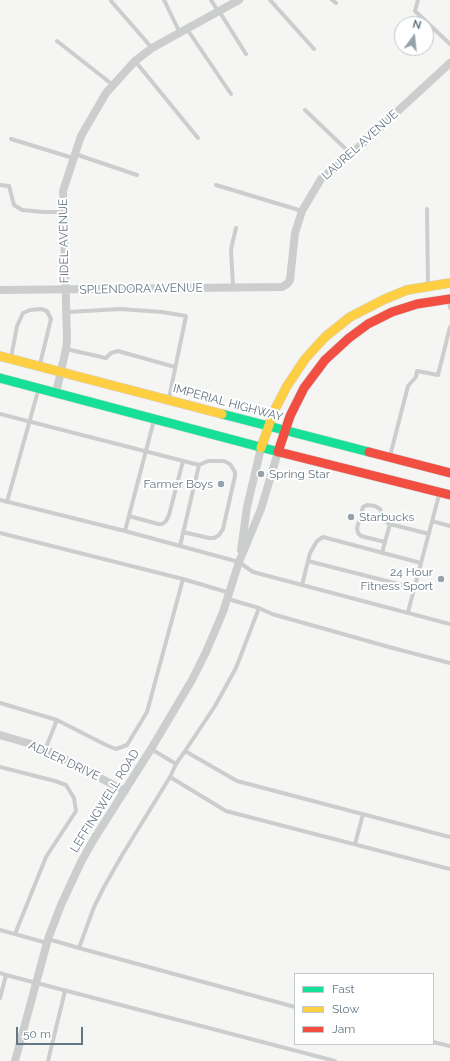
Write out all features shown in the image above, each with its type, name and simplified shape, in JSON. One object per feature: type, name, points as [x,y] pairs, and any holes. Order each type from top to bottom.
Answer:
[{"type":"main road","name":"LEFFINGWELL ROAD","points":[[261,448],[268,426],[280,398],[300,367],[329,333],[350,317],[375,303],[407,290],[450,283]]},
{"type":"main road","name":"LEFFINGWELL ROAD","points":[[278,452],[290,416],[312,375],[324,360],[349,338],[368,324],[392,312],[417,304],[450,302]]},
{"type":"main road","name":"IMPERIAL HIGHWAY","points":[[0,356],[450,473]]},
{"type":"main road","points":[[0,378],[261,448],[450,495]]},
{"type":"street","name":"FIDEL AVENUE","points":[[56,394],[66,349],[67,312],[65,290],[63,191],[81,136],[106,93],[135,61],[152,48],[239,0]]},
{"type":"street","name":"LAUREL AVENUE","points":[[282,287],[290,280],[295,233],[302,211],[321,179],[450,63]]},
{"type":"street","name":"SPLENDORA AVENUE","points":[[0,290],[282,287]]},
{"type":"street","name":"LEFFINGWELL ROAD","points":[[15,1061],[48,941],[61,905],[81,862],[192,680],[219,624],[229,596],[238,562],[247,507],[261,448]]},
{"type":"street","name":"LEFFINGWELL ROAD","points":[[238,562],[260,509],[278,452]]},
{"type":"street","name":"ADLER DRIVE","points":[[0,735],[55,754],[125,791]]},
{"type":"lane","points":[[164,0],[184,31],[231,94]]},
{"type":"lane","points":[[212,0],[246,54]]},
{"type":"lane","points":[[270,0],[314,49]]},
{"type":"lane","points":[[418,0],[415,11],[450,44]]},
{"type":"lane","points":[[111,1],[152,48]]},
{"type":"lane","points":[[57,41],[113,86]]},
{"type":"lane","points":[[135,61],[198,138]]},
{"type":"lane","points":[[305,110],[350,154]]},
{"type":"lane","points":[[10,139],[74,156],[137,176]]},
{"type":"lane","points":[[0,184],[9,186],[14,205],[22,210],[64,212]]},
{"type":"lane","points":[[216,185],[302,211]]},
{"type":"lane","points":[[427,209],[428,286]]},
{"type":"lane","points":[[233,287],[231,249],[236,228]]},
{"type":"lane","points":[[11,359],[17,326],[23,313],[30,310],[41,309],[47,311],[52,319],[39,366]]},
{"type":"lane","points":[[67,312],[120,309],[162,312],[186,316],[168,400]]},
{"type":"lane","points":[[390,458],[408,386],[416,377],[417,371],[438,375],[450,327]]},
{"type":"lane","points":[[66,349],[106,358],[111,353],[118,351],[175,367]]},
{"type":"lane","points":[[8,502],[38,389]]},
{"type":"lane","points":[[0,414],[199,465],[208,461],[224,461],[230,464],[235,472],[235,476],[223,530],[214,538],[183,532]]},
{"type":"lane","points":[[125,531],[154,420]]},
{"type":"lane","points":[[129,516],[158,524],[162,524],[166,521],[169,515],[183,461]]},
{"type":"lane","points":[[180,546],[199,465]]},
{"type":"lane","points":[[408,612],[439,492]]},
{"type":"lane","points":[[0,500],[180,546],[238,562],[253,572],[450,624]]},
{"type":"lane","points":[[385,542],[362,536],[358,533],[357,528],[363,507],[367,505],[375,506],[380,509],[382,519],[390,524],[429,534]]},
{"type":"lane","points":[[432,521],[450,526]]},
{"type":"lane","points":[[382,553],[390,524]]},
{"type":"lane","points":[[0,532],[183,579],[272,614],[389,648],[450,663]]},
{"type":"lane","points":[[302,585],[310,553],[317,541],[323,537],[421,563]]},
{"type":"lane","points":[[308,561],[414,588]]},
{"type":"lane","points":[[0,703],[57,720],[116,749],[127,745],[147,712],[183,579]]},
{"type":"lane","points":[[79,948],[94,907],[104,887],[170,777],[176,764],[216,706],[236,668],[259,608]]},
{"type":"lane","points":[[45,750],[57,720]]},
{"type":"lane","points":[[151,749],[176,764]]},
{"type":"lane","points":[[185,751],[237,781],[450,837]]},
{"type":"lane","points":[[0,767],[66,785],[74,798],[76,811],[46,857],[15,934]]},
{"type":"lane","points":[[170,777],[226,811],[450,869]]},
{"type":"lane","points":[[355,844],[363,814]]},
{"type":"lane","points":[[0,930],[79,948],[294,1007]]},
{"type":"lane","points":[[0,973],[335,1061]]},
{"type":"lane","points":[[0,998],[6,975]]},
{"type":"lane","points":[[48,1061],[65,991]]},
{"type":"lane","points":[[434,1042],[450,1046]]},
{"type":"traffic: fast","points":[[0,378],[279,452]]},
{"type":"traffic: fast","points":[[222,414],[369,452]]},
{"type":"traffic: slow","points":[[261,448],[274,411],[287,386],[305,359],[325,337],[350,317],[385,299],[407,290],[450,283]]},
{"type":"traffic: slow","points":[[0,356],[222,414]]},
{"type":"traffic: jam","points":[[278,452],[290,416],[304,388],[325,360],[349,338],[368,324],[392,312],[417,304],[450,299]]},
{"type":"traffic: jam","points":[[279,452],[450,495]]},
{"type":"traffic: jam","points":[[369,452],[450,473]]},
{"type":"place","name":"Spring Star","points":[[261,474]]},
{"type":"place","name":"Farmer Boys","points":[[221,484]]},
{"type":"place","name":"Starbucks","points":[[351,517]]},
{"type":"place","name":"24 Hour Fitness Sport","points":[[441,579]]}]
